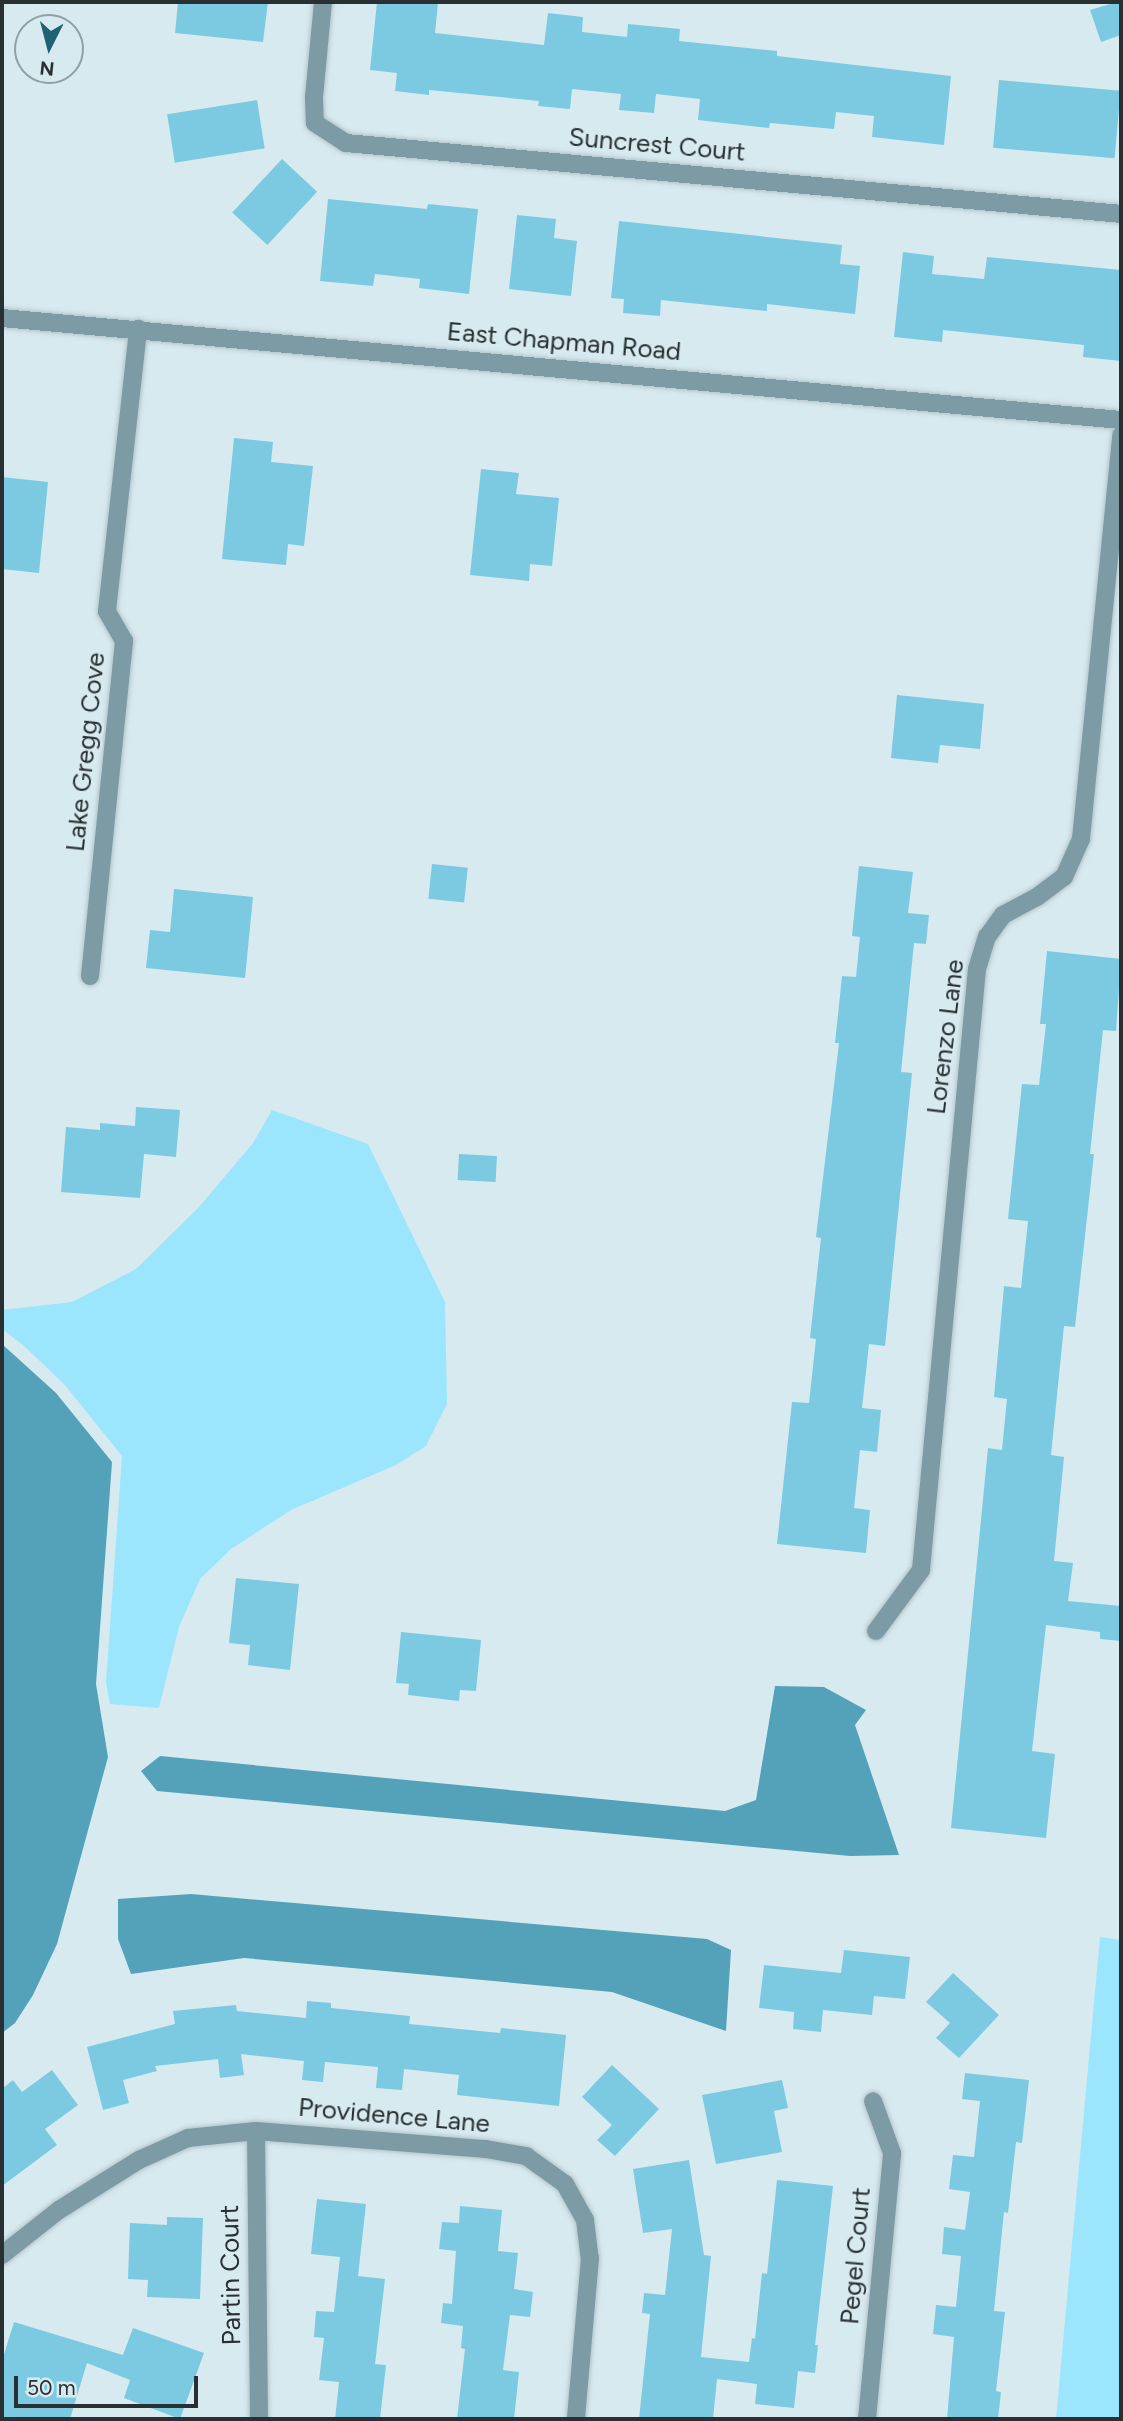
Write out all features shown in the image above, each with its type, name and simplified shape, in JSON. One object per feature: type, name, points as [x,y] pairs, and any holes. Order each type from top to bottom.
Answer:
[{"type":"street","name":"Suncrest Court","points":[[323,2],[314,123],[346,143],[1121,214]]},
{"type":"street","name":"East Chapman Road","points":[[2,318],[1121,420]]},
{"type":"street","name":"Lake Gregg Cove","points":[[90,976],[124,641],[107,611],[138,329]]},
{"type":"street","name":"Lorenzo Lane","points":[[876,1631],[920,1570],[977,969],[987,937],[1003,915],[1037,897],[1063,877],[1081,839],[1121,435]]},
{"type":"street","name":"Pegel Court","points":[[867,2419],[892,2153],[873,2101]]},
{"type":"street","name":"Providence Lane","points":[[2,2255],[59,2210],[139,2160],[188,2138],[256,2131],[486,2149],[526,2156],[565,2184],[585,2220],[590,2258],[576,2419]]},
{"type":"street","name":"Partin Court","points":[[256,2131],[259,2419]]},
{"type":"shaded area","points":[[272,1110],[368,1144],[445,1302],[447,1404],[426,1446],[396,1465],[291,1510],[231,1549],[200,1579],[179,1627],[159,1708],[110,1704],[106,1683],[122,1456],[64,1384],[2,1329],[2,1310],[72,1302],[136,1269],[199,1207],[253,1143]]},
{"type":"shaded area","points":[[2,1344],[56,1393],[112,1462],[96,1684],[108,1757],[57,1944],[33,1995],[15,2023],[2,2033]]},
{"type":"shaded area","points":[[775,1686],[824,1687],[866,1710],[855,1725],[899,1855],[850,1856],[157,1791],[141,1771],[160,1756],[725,1811],[756,1800]]},
{"type":"shaded area","points":[[191,1894],[707,1939],[731,1950],[726,2031],[612,1992],[244,1958],[131,1974],[118,1939],[118,1899]]},
{"type":"shaded area","points":[[1100,1937],[1121,1940],[1121,2419],[1056,2419]]},
{"type":"building","points":[[178,2],[268,2],[263,42],[175,33]]},
{"type":"building","points":[[377,2],[438,3],[435,33],[544,45],[548,13],[583,17],[582,32],[627,37],[628,24],[680,29],[679,41],[777,51],[777,56],[951,76],[944,145],[872,137],[874,116],[836,112],[834,129],[770,123],[769,128],[698,120],[700,99],[656,94],[654,113],[619,110],[621,94],[572,89],[570,109],[538,106],[539,101],[429,90],[429,95],[395,91],[397,73],[370,70]]},
{"type":"building","points":[[1121,2],[1121,35],[1101,42],[1090,10]]},
{"type":"building","points":[[999,80],[1121,91],[1115,158],[993,148]]},
{"type":"building","points":[[257,100],[265,148],[175,163],[167,114]]},
{"type":"building","points":[[282,159],[317,192],[267,245],[232,212]]},
{"type":"building","points":[[328,199],[427,209],[428,204],[478,209],[469,294],[419,288],[420,279],[375,274],[373,286],[320,281]]},
{"type":"building","points":[[517,215],[556,219],[554,238],[577,241],[571,296],[509,289]]},
{"type":"building","points":[[619,221],[842,245],[840,264],[860,266],[855,314],[767,304],[767,311],[661,300],[660,316],[623,313],[624,299],[611,298]]},
{"type":"building","points":[[903,252],[934,256],[932,274],[984,279],[987,257],[1121,270],[1121,361],[1083,357],[1084,345],[943,330],[942,342],[894,337]]},
{"type":"building","points":[[234,438],[273,442],[271,462],[313,466],[304,546],[288,544],[286,565],[222,559]]},
{"type":"building","points":[[481,469],[519,473],[516,494],[559,498],[552,566],[530,564],[529,581],[470,575]]},
{"type":"building","points":[[2,477],[48,482],[39,573],[2,569]]},
{"type":"building","points":[[897,695],[984,704],[980,749],[940,745],[938,763],[891,758]]},
{"type":"building","points":[[432,864],[468,868],[464,903],[428,899]]},
{"type":"building","points":[[859,866],[913,872],[908,913],[929,915],[926,944],[914,943],[901,1072],[912,1073],[885,1346],[869,1344],[862,1408],[881,1410],[877,1452],[860,1450],[854,1508],[870,1510],[866,1553],[777,1544],[792,1402],[809,1403],[816,1339],[810,1338],[821,1238],[816,1237],[839,1043],[835,1043],[842,976],[856,977],[860,937],[852,936]]},
{"type":"building","points":[[174,889],[253,897],[245,978],[146,968],[150,930],[170,932]]},
{"type":"building","points":[[1047,951],[1121,959],[1116,1031],[1103,1030],[1090,1154],[1094,1154],[1075,1327],[1064,1326],[1051,1455],[1064,1457],[1054,1561],[1073,1563],[1068,1601],[1121,1606],[1121,1641],[1100,1639],[1100,1632],[1046,1625],[1032,1751],[1055,1754],[1046,1838],[951,1828],[988,1448],[1002,1450],[1007,1399],[994,1397],[1004,1286],[1021,1288],[1028,1221],[1008,1219],[1022,1084],[1039,1085],[1046,1024],[1040,1024]]},
{"type":"building","points":[[136,1107],[180,1110],[176,1157],[144,1154],[140,1198],[61,1192],[66,1127],[100,1130],[100,1123],[135,1126]]},
{"type":"building","points":[[459,1154],[497,1156],[496,1182],[458,1180]]},
{"type":"building","points":[[236,1578],[299,1584],[290,1670],[248,1665],[250,1645],[229,1643]]},
{"type":"building","points":[[401,1632],[481,1640],[476,1691],[460,1690],[459,1701],[408,1695],[409,1684],[396,1683]]},
{"type":"building","points":[[844,1950],[910,1957],[905,1999],[874,1996],[872,2015],[823,2010],[821,2032],[793,2029],[794,2012],[759,2008],[764,1965],[841,1973]]},
{"type":"building","points":[[953,1973],[999,2015],[959,2058],[936,2038],[950,2023],[926,2002]]},
{"type":"building","points":[[307,2001],[331,2003],[331,2008],[410,2016],[409,2024],[500,2033],[501,2028],[566,2035],[559,2106],[457,2095],[459,2075],[404,2069],[402,2090],[376,2088],[378,2067],[325,2062],[323,2082],[302,2080],[304,2061],[241,2054],[244,2075],[220,2078],[218,2059],[155,2066],[157,2071],[123,2080],[129,2103],[103,2110],[87,2047],[175,2024],[173,2011],[236,2005],[237,2011],[306,2018]]},
{"type":"building","points":[[612,2065],[659,2109],[615,2156],[597,2140],[612,2125],[582,2097]]},
{"type":"building","points":[[52,2070],[78,2105],[45,2129],[57,2145],[2,2186],[2,2089],[13,2080],[22,2092]]},
{"type":"building","points":[[965,2073],[1029,2080],[1022,2143],[1016,2142],[1008,2213],[1004,2212],[994,2311],[1005,2312],[996,2391],[1001,2392],[998,2419],[947,2419],[954,2337],[933,2334],[936,2305],[956,2307],[961,2256],[942,2254],[944,2227],[965,2230],[970,2192],[949,2189],[953,2155],[974,2157],[980,2101],[962,2099]]},
{"type":"building","points":[[782,2080],[788,2108],[774,2111],[782,2152],[716,2164],[702,2095]]},
{"type":"building","points":[[689,2160],[704,2255],[711,2256],[701,2357],[749,2362],[752,2338],[755,2339],[762,2273],[767,2274],[777,2180],[833,2186],[815,2345],[818,2345],[815,2373],[798,2371],[794,2408],[755,2404],[757,2384],[717,2379],[713,2419],[639,2419],[650,2314],[642,2313],[644,2293],[665,2295],[672,2229],[643,2233],[633,2169]]},
{"type":"building","points":[[317,2199],[366,2204],[358,2276],[385,2279],[375,2364],[386,2365],[380,2419],[335,2419],[339,2382],[319,2380],[324,2338],[314,2337],[316,2311],[334,2312],[340,2257],[311,2254]]},
{"type":"building","points":[[460,2206],[502,2210],[498,2251],[518,2253],[514,2289],[533,2292],[530,2317],[510,2315],[503,2370],[519,2372],[514,2419],[457,2419],[465,2349],[461,2348],[463,2326],[441,2323],[443,2303],[452,2304],[456,2251],[439,2249],[442,2222],[459,2223]]},
{"type":"building","points":[[167,2217],[203,2218],[200,2299],[147,2297],[148,2280],[128,2279],[130,2223],[167,2225]]},
{"type":"building","points":[[14,2322],[123,2355],[133,2328],[204,2353],[180,2419],[124,2398],[130,2380],[87,2363],[70,2419],[2,2419],[2,2361]]}]
